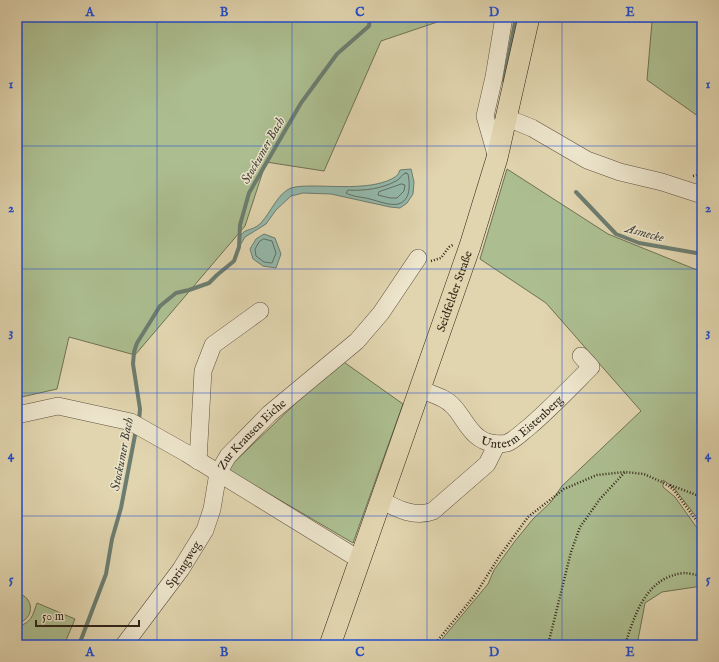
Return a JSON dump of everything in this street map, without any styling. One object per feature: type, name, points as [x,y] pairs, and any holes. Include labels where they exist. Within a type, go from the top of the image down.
[{"type":"main road","name":"Seidfelder Straße","points":[[330,645],[470,246],[497,158],[529,17]]},
{"type":"street","points":[[497,158],[485,116],[494,77],[504,17]]},
{"type":"street","points":[[507,118],[532,128],[586,160],[620,172],[662,182],[702,195]]},
{"type":"street","name":"Zur Krausen Eiche","points":[[17,415],[58,406],[138,426],[218,473],[228,456],[269,414],[357,341],[381,313],[418,258]]},
{"type":"street","points":[[198,461],[203,370],[213,345],[260,311]]},
{"type":"street","name":"Unterm Eistenberg","points":[[420,389],[448,401],[478,438],[497,444],[508,442],[517,437],[556,402],[591,367],[581,356]]},
{"type":"street","points":[[381,500],[403,510],[414,513],[424,514],[433,511],[487,464],[497,444]]},
{"type":"street","points":[[218,473],[360,560]]},
{"type":"street","name":"Springweg","points":[[124,645],[181,569],[205,530],[212,509],[218,473]]},
{"type":"path","points":[[548,645],[571,552],[580,528],[600,499],[625,472]]},
{"type":"path","points":[[434,645],[475,595],[528,517],[564,489],[597,475],[625,472],[644,474],[702,497]]},
{"type":"path","points":[[664,483],[673,489],[702,528]]},
{"type":"path","points":[[625,645],[643,598],[662,580],[684,573],[702,576]]},
{"type":"shaded area","points":[[17,17],[452,17],[381,41],[324,171],[266,162],[245,226],[135,355],[69,337],[57,389],[17,398]]},
{"type":"shaded area","points":[[602,17],[702,17],[702,119],[647,80],[652,22],[600,22]]},
{"type":"shaded area","points":[[507,169],[608,234],[702,272],[702,524],[673,487],[663,480],[663,487],[675,497],[702,535],[702,586],[662,592],[645,603],[637,645],[437,645],[488,584],[494,570],[533,519],[551,502],[562,486],[641,411],[546,303],[480,259]]},
{"type":"shaded area","points":[[341,360],[403,404],[353,543],[227,469]]},
{"type":"shaded area","points":[[17,593],[23,595],[30,603],[30,613],[27,618],[17,623]]},
{"type":"shaded area","points":[[37,603],[75,619],[64,645],[17,645],[17,627],[29,621]]},
{"type":"water","points":[[411,169],[414,182],[413,194],[407,203],[400,208],[331,194],[303,193],[291,196],[276,210],[266,224],[245,237],[239,247],[239,240],[243,233],[257,226],[265,219],[278,198],[286,190],[299,186],[366,186],[387,181],[395,177],[400,170]]},
{"type":"water","points":[[264,234],[275,238],[281,254],[276,268],[263,266],[253,259],[250,249],[256,239]]},
{"type":"waterway","name":"Stockumer Bach","points":[[139,421],[140,409],[133,364],[134,352],[137,343],[160,306],[176,293],[209,283],[234,261],[239,247],[240,225],[249,193],[301,103],[337,54],[369,26],[370,17]]},
{"type":"waterway","name":"Asmecke","points":[[504,81],[516,17]]},
{"type":"waterway","name":"Asmecke","points":[[576,192],[616,234],[639,243],[702,254]]},
{"type":"waterway","name":"Stockumer Bach","points":[[79,645],[106,574],[112,539],[121,508],[136,430]]}]
